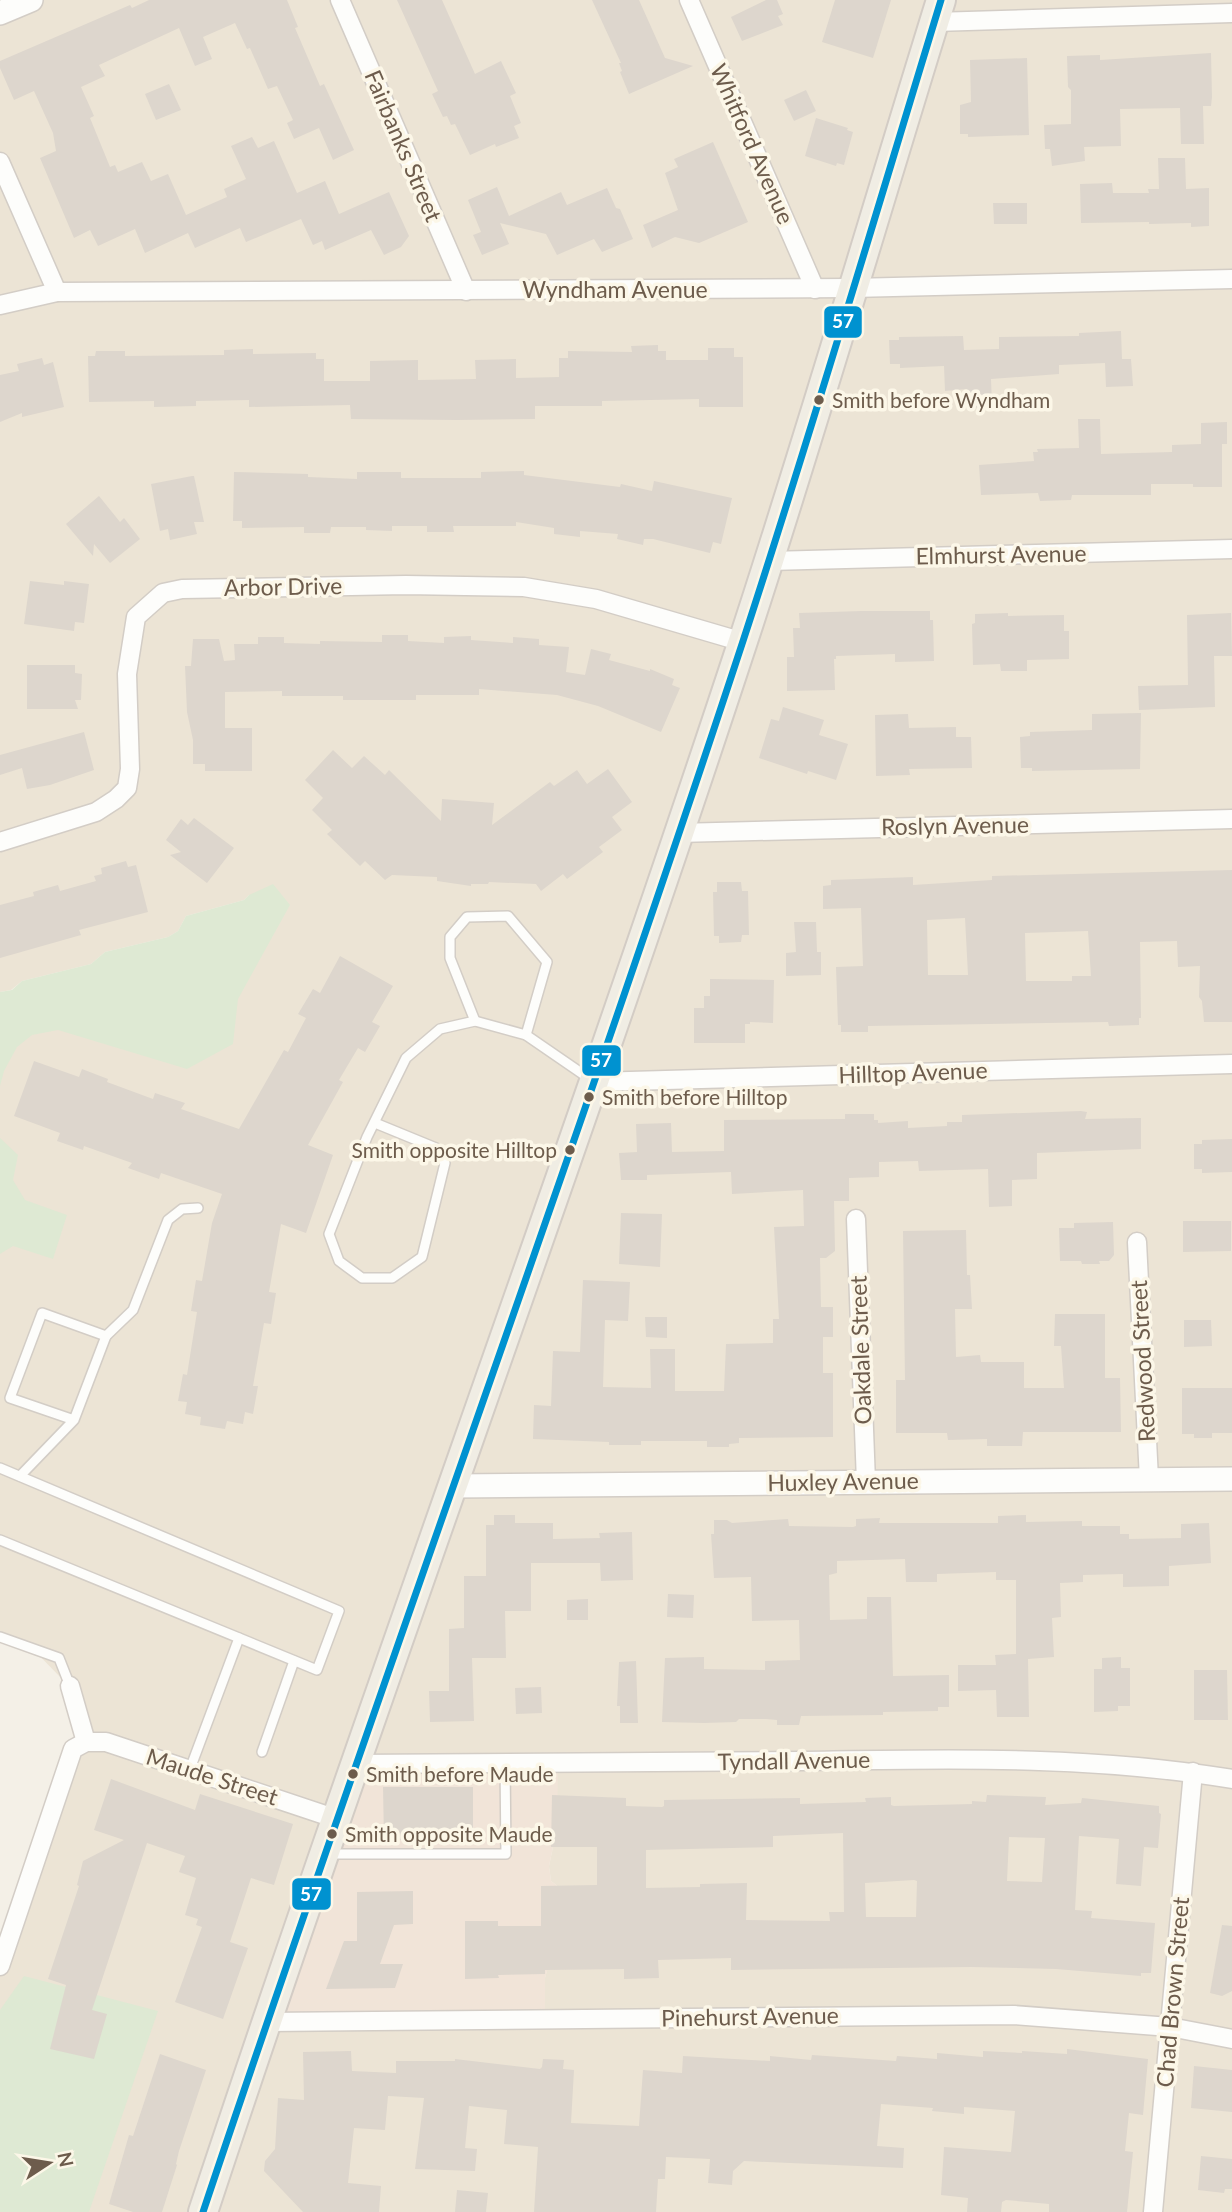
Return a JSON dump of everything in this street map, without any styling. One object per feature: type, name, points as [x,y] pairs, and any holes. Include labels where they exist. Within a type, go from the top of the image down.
[{"type":"main road","points":[[204,2212],[266,2022],[594,1082],[743,642],[937,11]]},
{"type":"street","points":[[0,13],[31,0]]},
{"type":"street","name":"Fairbanks Street","points":[[340,0],[466,291]]},
{"type":"street","name":"Whitford Avenue","points":[[689,0],[815,289]]},
{"type":"street","points":[[937,11],[1232,13]]},
{"type":"street","points":[[0,162],[57,292]]},
{"type":"street","name":"Wyndham Avenue","points":[[0,305],[57,292],[815,289],[1232,279]]},
{"type":"street","name":"Elmhurst Avenue","points":[[769,561],[1232,549]]},
{"type":"street","name":"Arbor Drive","points":[[0,842],[96,812],[127,788],[130,769],[127,674],[136,617],[163,593],[182,589],[406,585],[524,587],[596,599],[743,642]]},
{"type":"street","name":"Roslyn Avenue","points":[[678,833],[1232,820]]},
{"type":"street","name":"Hilltop Avenue","points":[[594,1082],[1232,1064]]},
{"type":"street","name":"Oakdale Street","points":[[856,1219],[866,1482]]},
{"type":"street","name":"Redwood Street","points":[[1137,1242],[1149,1479]]},
{"type":"street","name":"Huxley Avenue","points":[[453,1486],[1232,1479]]},
{"type":"street","points":[[0,1966],[73,1749],[86,1742],[70,1686]]},
{"type":"street","name":"Maude Street","points":[[86,1742],[106,1742],[337,1819]]},
{"type":"street","name":"Tyndall Avenue","points":[[356,1764],[961,1759],[1085,1763],[1193,1772],[1232,1779]]},
{"type":"street","name":"Chad Brown Street","points":[[1153,2212],[1193,1772]]},
{"type":"street","name":"Pinehurst Avenue","points":[[266,2022],[1014,2015],[1170,2027],[1232,2039]]},
{"type":"lane","points":[[475,1021],[450,958],[450,937],[467,917],[508,916],[548,962],[526,1035]]},
{"type":"lane","points":[[375,1123],[436,1148],[445,1163],[422,1257],[392,1278],[362,1278],[339,1262],[329,1234],[367,1137],[406,1058],[440,1029],[475,1021],[526,1035],[594,1082]]},
{"type":"lane","points":[[20,1476],[74,1420],[106,1336],[133,1310],[168,1220],[182,1209],[198,1208]]},
{"type":"lane","points":[[74,1420],[10,1398],[41,1313],[106,1336]]},
{"type":"lane","points":[[0,1468],[340,1611],[317,1671],[0,1540]]},
{"type":"lane","points":[[0,1637],[59,1658],[70,1686]]},
{"type":"lane","points":[[190,1769],[239,1639]]},
{"type":"lane","points":[[262,1752],[294,1661]]},
{"type":"lane","points":[[325,1854],[506,1854],[505,1763]]},
{"type":"shaded area","points":[[0,0],[1232,0],[1232,2212],[61,2212],[0,2103],[0,1974],[70,1762],[97,1742],[65,1682],[24,1640],[0,1632],[0,997],[281,921],[249,895],[244,900],[186,916],[178,931],[168,937],[105,952],[91,964],[22,981],[11,990],[0,992]],"holes":[[[328,1822],[557,1828],[549,1866],[551,1881],[565,1892],[565,1905],[545,1978],[545,2020]]]},
{"type":"shaded area","points":[[553,1766],[558,1771],[557,1828],[549,1866],[551,1881],[565,1892],[565,1905],[545,1978],[545,2020],[265,2025],[354,1769]]},
{"type":"green space","points":[[273,884],[290,905],[238,999],[233,1044],[187,1069],[58,1030],[32,1035],[17,1047],[4,1071],[0,1086],[0,992],[12,990],[22,981],[91,964],[105,952],[168,937],[178,931],[186,916],[244,900]]},
{"type":"green space","points":[[0,1138],[18,1155],[13,1180],[25,1200],[67,1215],[53,1259],[13,1246],[0,1254]]},
{"type":"green space","points":[[24,1976],[158,2011],[89,2212],[0,2212],[0,2010]]},
{"type":"building","points":[[149,0],[287,0],[298,27],[295,28],[320,86],[324,84],[354,150],[333,160],[319,128],[294,139],[287,123],[293,120],[277,86],[268,89],[250,48],[247,49],[235,23],[203,37],[212,59],[195,66],[179,28],[99,65],[105,76],[81,87],[94,116],[90,118],[110,167],[115,165],[118,172],[142,162],[151,181],[168,174],[186,215],[227,197],[224,189],[246,179],[231,146],[252,137],[258,148],[274,141],[297,193],[325,181],[339,214],[389,192],[409,236],[401,247],[384,255],[371,230],[325,250],[322,241],[313,245],[301,219],[246,242],[240,228],[195,248],[188,233],[145,253],[135,229],[98,246],[90,230],[74,238],[40,158],[56,151],[53,133],[34,91],[14,100],[0,68],[0,61],[130,5],[132,8]]},
{"type":"building","points":[[397,0],[442,0],[475,74],[501,61],[516,93],[510,96],[521,123],[514,126],[519,138],[496,147],[495,144],[470,155],[455,124],[451,125],[447,116],[443,117],[432,94],[438,91]]},
{"type":"building","points":[[592,0],[639,0],[665,58],[693,66],[629,94],[620,72],[621,63]]},
{"type":"building","points":[[766,0],[777,0],[783,14],[778,16],[783,25],[742,41],[731,17]]},
{"type":"building","points":[[835,0],[891,0],[873,58],[822,42]]},
{"type":"building","points":[[1211,53],[1212,97],[1211,106],[1203,106],[1204,144],[1181,144],[1180,108],[1120,109],[1121,146],[1084,147],[1085,161],[1052,166],[1050,149],[1045,149],[1044,125],[1071,124],[1067,56],[1100,55],[1100,60]]},
{"type":"building","points":[[1027,58],[1029,135],[968,137],[968,134],[960,134],[960,105],[971,102],[970,60]]},
{"type":"building","points":[[169,84],[181,110],[156,120],[145,94]]},
{"type":"building","points":[[806,90],[816,111],[794,121],[784,100]]},
{"type":"building","points":[[816,118],[853,132],[844,165],[837,163],[836,166],[805,156]]},
{"type":"building","points":[[713,142],[748,222],[699,243],[675,237],[652,248],[643,225],[678,210],[665,173],[678,167],[674,159]]},
{"type":"building","points":[[1158,158],[1185,158],[1186,189],[1209,188],[1209,226],[1191,227],[1191,223],[1149,222],[1081,223],[1080,184],[1112,183],[1113,193],[1149,193],[1148,189],[1159,189]]},
{"type":"building","points":[[497,187],[509,216],[561,192],[567,205],[607,188],[633,239],[602,252],[594,239],[557,255],[546,234],[500,223],[509,244],[482,255],[473,235],[481,232],[468,200]]},
{"type":"building","points":[[993,203],[1027,203],[1027,224],[994,224]]},
{"type":"building","points":[[1121,331],[1122,359],[1131,359],[1133,386],[1106,387],[1105,363],[1059,365],[1059,374],[991,379],[992,406],[968,408],[967,389],[945,391],[944,366],[900,368],[900,364],[890,364],[889,340],[899,340],[899,337],[963,336],[964,350],[999,349],[999,337],[1079,336],[1079,333]]},
{"type":"building","points":[[658,345],[658,351],[666,351],[666,360],[708,360],[708,348],[734,348],[734,357],[743,357],[743,407],[699,407],[699,399],[602,401],[602,406],[535,406],[535,419],[458,420],[351,419],[350,405],[249,407],[249,400],[196,401],[196,406],[154,407],[154,401],[89,402],[88,356],[95,356],[96,351],[125,351],[125,356],[224,355],[224,350],[253,349],[253,354],[316,353],[316,359],[324,359],[324,381],[370,381],[370,361],[418,360],[418,380],[476,379],[475,360],[516,359],[516,378],[559,377],[559,358],[568,358],[568,351],[632,352],[631,346]]},
{"type":"building","points":[[42,358],[44,365],[53,362],[64,407],[22,417],[22,413],[0,422],[0,375],[19,371],[17,364]]},
{"type":"building","points":[[1078,419],[1100,419],[1101,454],[1172,452],[1172,445],[1201,444],[1201,423],[1227,422],[1227,444],[1222,444],[1222,487],[1151,484],[1151,495],[1072,495],[1071,500],[1040,501],[1038,493],[981,495],[979,465],[1034,461],[1033,452],[1038,452],[1037,449],[1079,448]]},
{"type":"building","points":[[524,471],[524,475],[620,487],[621,484],[652,491],[654,481],[732,498],[721,544],[713,542],[710,553],[653,539],[644,539],[643,545],[617,539],[618,534],[580,531],[580,537],[554,534],[554,528],[516,522],[516,526],[453,526],[454,532],[427,532],[427,526],[392,526],[392,531],[366,530],[366,527],[331,527],[330,533],[304,533],[304,527],[242,528],[242,521],[233,521],[234,472],[308,474],[308,477],[357,479],[357,472],[401,472],[401,478],[481,478],[481,472]]},
{"type":"building","points":[[194,476],[204,522],[194,522],[197,534],[170,540],[168,529],[160,531],[151,484]]},
{"type":"building","points":[[99,496],[120,522],[124,518],[140,539],[110,563],[94,544],[93,556],[66,524]]},
{"type":"building","points":[[30,581],[64,585],[64,581],[89,584],[84,623],[75,622],[74,631],[24,624]]},
{"type":"building","points":[[930,611],[930,620],[933,620],[934,661],[895,662],[895,654],[836,656],[835,690],[787,691],[787,657],[794,657],[793,628],[800,628],[799,613]]},
{"type":"building","points":[[1008,613],[1008,616],[1064,615],[1064,631],[1069,631],[1069,659],[1027,660],[1027,671],[1001,671],[1000,664],[973,665],[972,624],[975,623],[975,614]]},
{"type":"building","points":[[1231,613],[1232,656],[1214,656],[1215,707],[1139,710],[1138,686],[1188,685],[1187,615]]},
{"type":"building","points":[[382,635],[408,635],[408,641],[444,643],[444,637],[471,636],[471,640],[513,643],[513,637],[539,639],[539,645],[569,647],[566,672],[585,675],[591,649],[611,654],[609,660],[650,669],[674,679],[672,685],[680,688],[661,732],[598,706],[557,695],[479,689],[479,695],[416,695],[416,700],[343,700],[343,696],[282,696],[282,691],[225,692],[225,728],[252,728],[252,771],[205,771],[205,764],[193,764],[185,666],[191,666],[193,639],[219,639],[224,661],[235,660],[234,644],[258,644],[258,637],[284,637],[284,643],[320,644],[320,641],[382,642]]},
{"type":"building","points":[[27,665],[75,665],[75,673],[82,674],[81,700],[75,700],[78,709],[27,709]]},
{"type":"building","points":[[783,707],[824,720],[819,735],[848,744],[836,780],[808,771],[807,774],[759,758],[771,719],[779,721]]},
{"type":"building","points":[[1141,713],[1140,769],[1032,771],[1032,768],[1021,768],[1020,737],[1030,736],[1030,732],[1092,730],[1092,714]]},
{"type":"building","points":[[908,714],[909,728],[956,727],[956,737],[971,737],[972,768],[909,769],[910,775],[876,776],[875,715]]},
{"type":"building","points":[[84,732],[94,770],[50,785],[27,789],[22,768],[0,775],[0,755]]},
{"type":"building","points":[[333,750],[352,768],[364,756],[385,775],[389,770],[441,821],[442,799],[494,803],[492,825],[550,782],[554,786],[577,770],[587,784],[608,769],[632,802],[612,817],[622,830],[599,847],[603,852],[567,879],[563,874],[541,891],[536,884],[489,882],[471,886],[437,881],[437,877],[392,875],[385,880],[365,861],[360,866],[327,834],[332,830],[312,810],[323,798],[305,780]]},
{"type":"building","points":[[194,818],[234,848],[207,883],[170,855],[181,852],[166,840],[181,819],[188,825]]},
{"type":"building","points":[[126,861],[128,867],[136,865],[148,912],[79,930],[81,935],[0,958],[0,905],[34,896],[33,892],[58,885],[60,891],[96,881],[94,876],[102,874],[101,868]]},
{"type":"building","points":[[1232,870],[1232,1022],[1204,1022],[1202,1001],[1199,997],[1200,966],[1178,967],[1177,941],[1140,942],[1139,1025],[1109,1026],[1108,1022],[868,1026],[868,1032],[841,1032],[841,1025],[838,1025],[836,967],[863,966],[861,908],[823,909],[823,886],[831,885],[831,880],[913,877],[913,885],[992,880],[992,876]],"holes":[[[965,918],[968,975],[928,975],[927,920]],[[1088,931],[1091,976],[1072,976],[1072,981],[1026,981],[1025,933]]]},
{"type":"building","points":[[717,882],[741,882],[742,891],[748,891],[749,935],[742,935],[741,942],[719,943],[719,936],[714,936],[713,892],[717,892]]},
{"type":"building","points":[[794,922],[816,922],[817,952],[821,952],[821,975],[786,976],[786,953],[796,952]]},
{"type":"building","points":[[340,956],[393,986],[372,1022],[380,1026],[365,1052],[358,1048],[339,1080],[343,1082],[308,1145],[333,1155],[306,1233],[281,1224],[269,1292],[276,1293],[271,1324],[264,1323],[253,1386],[258,1386],[253,1414],[245,1412],[243,1424],[227,1421],[225,1429],[200,1425],[201,1417],[185,1414],[187,1402],[178,1401],[183,1374],[187,1375],[197,1312],[191,1311],[196,1280],[202,1281],[212,1223],[222,1194],[161,1173],[159,1179],[128,1168],[132,1163],[84,1146],[83,1150],[57,1141],[60,1133],[14,1116],[34,1061],[79,1077],[82,1069],[108,1079],[107,1082],[153,1099],[155,1093],[185,1103],[181,1109],[239,1129],[284,1050],[288,1052],[306,1018],[298,1014],[313,989],[320,993]]},
{"type":"building","points":[[710,979],[774,980],[773,1023],[745,1024],[745,1043],[694,1043],[694,1008],[704,1008],[704,996],[710,996]]},
{"type":"building","points":[[1087,1112],[1085,1119],[1141,1118],[1141,1149],[1037,1153],[1037,1179],[1012,1180],[1012,1206],[989,1207],[988,1169],[919,1171],[918,1161],[879,1162],[879,1177],[849,1178],[849,1201],[834,1201],[835,1251],[826,1258],[820,1258],[821,1307],[833,1307],[833,1337],[823,1337],[823,1373],[833,1373],[833,1437],[739,1438],[739,1443],[729,1444],[729,1447],[707,1447],[707,1441],[641,1441],[641,1445],[609,1445],[609,1442],[533,1439],[534,1405],[551,1406],[553,1351],[580,1352],[583,1280],[630,1282],[628,1321],[605,1320],[603,1387],[651,1388],[650,1349],[675,1349],[675,1391],[724,1391],[726,1344],[773,1343],[773,1319],[779,1319],[774,1227],[804,1226],[803,1190],[732,1194],[731,1172],[647,1175],[647,1180],[621,1180],[619,1153],[637,1152],[636,1124],[671,1123],[672,1152],[724,1151],[724,1120],[845,1119],[845,1114],[874,1114],[874,1120],[878,1120],[878,1123],[908,1121],[908,1128],[947,1126],[947,1122],[962,1122],[962,1115]]},
{"type":"building","points":[[1232,1139],[1232,1172],[1202,1173],[1202,1169],[1194,1169],[1194,1144],[1202,1144],[1202,1140]]},
{"type":"building","points":[[621,1213],[662,1214],[660,1267],[619,1264]]},
{"type":"building","points":[[1183,1221],[1231,1221],[1231,1251],[1183,1252]]},
{"type":"building","points":[[1113,1222],[1114,1255],[1109,1261],[1082,1264],[1081,1261],[1060,1261],[1059,1228],[1074,1228],[1074,1223]]},
{"type":"building","points":[[966,1230],[967,1275],[970,1275],[972,1309],[955,1309],[956,1357],[980,1355],[981,1362],[1024,1362],[1024,1388],[1064,1388],[1061,1346],[1054,1346],[1055,1314],[1105,1314],[1105,1378],[1120,1378],[1121,1432],[1023,1432],[1022,1446],[987,1446],[987,1439],[948,1440],[947,1433],[896,1433],[896,1380],[905,1380],[903,1231]]},
{"type":"building","points":[[645,1317],[667,1317],[667,1338],[646,1337]]},
{"type":"building","points":[[1184,1320],[1211,1320],[1212,1346],[1184,1347]]},
{"type":"building","points":[[1182,1388],[1232,1388],[1232,1433],[1212,1433],[1212,1438],[1194,1438],[1194,1434],[1182,1434]]},
{"type":"building","points":[[494,1515],[515,1515],[515,1523],[553,1523],[553,1539],[600,1538],[599,1533],[632,1532],[633,1580],[601,1581],[600,1563],[531,1563],[531,1611],[505,1611],[506,1658],[472,1658],[474,1721],[430,1722],[429,1691],[449,1691],[449,1629],[464,1628],[464,1576],[486,1576],[486,1525],[494,1525]]},
{"type":"building","points":[[1026,1515],[1026,1522],[1082,1521],[1082,1526],[1120,1526],[1120,1534],[1129,1534],[1129,1539],[1181,1538],[1181,1524],[1209,1523],[1211,1563],[1169,1566],[1169,1586],[1123,1587],[1123,1574],[1083,1575],[1083,1582],[1060,1583],[1061,1617],[1052,1618],[1054,1657],[1028,1659],[1029,1717],[997,1717],[996,1690],[958,1691],[958,1665],[996,1665],[995,1655],[1016,1654],[1016,1580],[996,1580],[996,1572],[937,1574],[937,1582],[906,1582],[905,1559],[837,1561],[837,1573],[829,1575],[830,1620],[867,1619],[867,1597],[891,1597],[893,1676],[949,1675],[949,1707],[938,1707],[938,1711],[883,1712],[883,1715],[801,1716],[799,1725],[777,1725],[777,1720],[766,1719],[704,1723],[662,1722],[665,1658],[704,1657],[704,1669],[765,1670],[765,1661],[800,1660],[799,1620],[752,1621],[751,1577],[714,1578],[711,1534],[714,1534],[714,1520],[727,1520],[732,1523],[788,1519],[789,1526],[853,1527],[856,1526],[856,1519],[880,1518],[879,1523],[998,1523],[998,1516]]},
{"type":"building","points":[[668,1594],[694,1595],[693,1618],[667,1617]]},
{"type":"building","points":[[588,1599],[588,1620],[567,1620],[567,1600]]},
{"type":"building","points":[[1121,1657],[1121,1668],[1130,1668],[1130,1706],[1118,1706],[1118,1711],[1094,1712],[1094,1669],[1102,1669],[1102,1658]]},
{"type":"building","points":[[636,1661],[638,1723],[620,1723],[620,1706],[617,1706],[619,1662]]},
{"type":"building","points":[[1194,1670],[1227,1670],[1228,1720],[1194,1720]]},
{"type":"building","points":[[541,1687],[542,1713],[516,1714],[515,1688]]},
{"type":"building","points":[[111,1779],[195,1810],[200,1794],[293,1824],[274,1885],[251,1878],[230,1942],[248,1948],[223,2019],[175,2002],[202,1927],[196,1925],[198,1919],[185,1915],[196,1878],[179,1872],[185,1856],[147,1843],[92,2010],[107,2014],[94,2059],[50,2049],[66,1985],[48,1979],[79,1886],[77,1885],[83,1861],[124,1840],[94,1830]]},
{"type":"building","points":[[383,1787],[473,1787],[473,1839],[384,1840]]},
{"type":"building","points":[[552,1795],[626,1798],[626,1806],[662,1807],[664,1800],[800,1798],[800,1804],[866,1802],[865,1798],[891,1797],[891,1805],[894,1806],[972,1804],[972,1801],[986,1802],[987,1795],[1046,1797],[1045,1805],[1081,1803],[1082,1798],[1159,1806],[1161,1814],[1158,1848],[1144,1847],[1141,1886],[1116,1884],[1119,1839],[1079,1836],[1075,1910],[1092,1911],[1091,1918],[1155,1923],[1151,1973],[1141,1973],[1141,1976],[1056,1969],[971,1967],[731,1970],[731,1958],[658,1960],[659,1978],[624,1979],[624,1969],[545,1970],[545,1974],[465,1979],[465,1921],[498,1921],[498,1926],[541,1926],[541,1886],[597,1885],[597,1847],[551,1847]],"holes":[[[843,1833],[844,1912],[829,1912],[830,1921],[746,1920],[747,1883],[646,1888],[646,1850],[773,1847],[773,1836]],[[1009,1837],[1045,1838],[1042,1882],[1007,1881]],[[917,1881],[916,1917],[866,1917],[865,1883]]]},
{"type":"building","points":[[413,1891],[413,1924],[394,1925],[380,1964],[403,1964],[395,1988],[326,1989],[344,1941],[357,1941],[357,1892]]},
{"type":"building","points":[[1222,1925],[1232,1926],[1232,1991],[1222,1996],[1210,1993]]},
{"type":"building","points":[[1067,2049],[1148,2059],[1143,2115],[1129,2113],[1125,2151],[1133,2152],[1127,2212],[1049,2212],[1049,2204],[1006,2200],[1002,2202],[1001,2212],[967,2212],[968,2198],[941,2195],[944,2147],[1011,2152],[1015,2111],[964,2107],[964,2114],[932,2111],[933,2108],[881,2104],[877,2146],[904,2148],[903,2168],[744,2161],[733,2171],[732,2185],[708,2183],[710,2159],[666,2157],[665,2179],[658,2179],[656,2212],[534,2212],[538,2147],[504,2144],[507,2110],[469,2106],[465,2148],[477,2149],[475,2171],[415,2169],[424,2098],[388,2096],[385,2130],[354,2128],[348,2183],[381,2186],[379,2212],[303,2212],[264,2171],[265,2161],[275,2149],[278,2098],[304,2100],[303,2052],[351,2051],[352,2071],[396,2073],[396,2061],[455,2059],[540,2069],[543,2059],[564,2060],[563,2069],[574,2070],[571,2123],[639,2126],[643,2070],[682,2073],[683,2056],[770,2061],[770,2056],[811,2060],[812,2055],[896,2061],[897,2056],[937,2059],[937,2053],[983,2057],[983,2051],[1067,2054]]},
{"type":"building","points":[[160,2054],[206,2070],[162,2212],[133,2212],[109,2204],[129,2135],[133,2136]]},
{"type":"building","points":[[1194,2066],[1232,2070],[1232,2112],[1191,2108]]},
{"type":"building","points":[[1201,2156],[1232,2159],[1232,2189],[1225,2189],[1224,2193],[1198,2190]]},
{"type":"building","points":[[457,2190],[488,2193],[486,2212],[455,2212]]},
{"type":"transit line","name":"57","points":[[203,2212],[744,638],[941,0]]},
{"type":"place","name":"Smith before Wyndham","points":[[819,400]]},
{"type":"place","name":"Smith before Hilltop","points":[[589,1097]]},
{"type":"place","name":"Smith opposite Hilltop","points":[[570,1150]]},
{"type":"place","name":"Smith before Maude","points":[[353,1774]]},
{"type":"place","name":"Smith opposite Maude","points":[[332,1834]]}]
